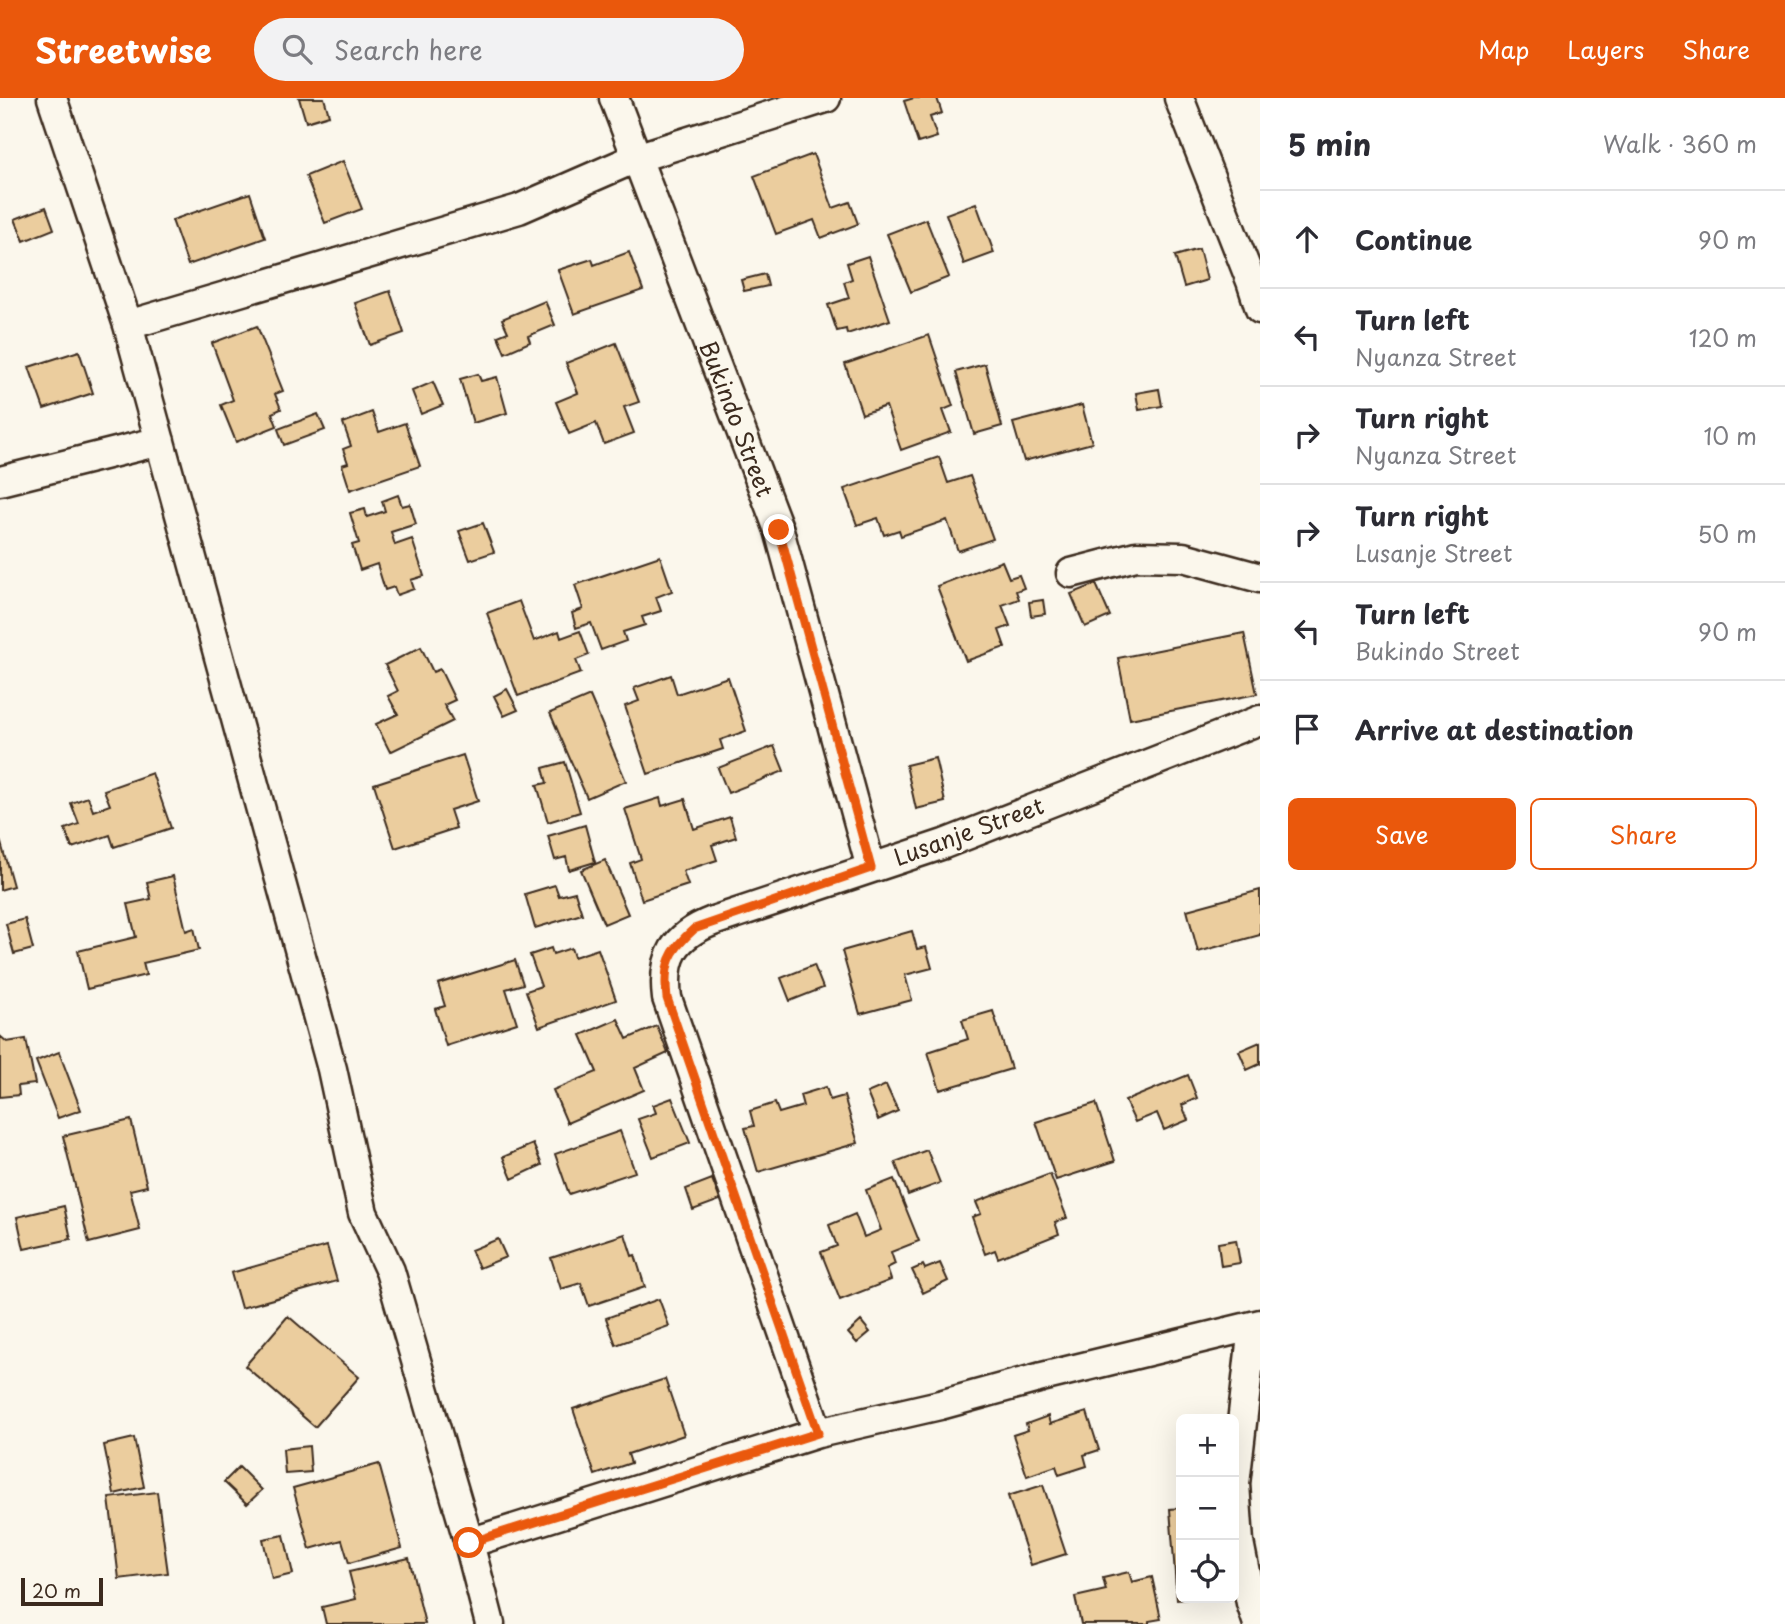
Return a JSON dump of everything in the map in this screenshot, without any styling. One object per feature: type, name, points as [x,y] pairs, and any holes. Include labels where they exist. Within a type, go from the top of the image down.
[{"type":"street","points":[[52,98],[128,326],[332,1069],[363,1213],[390,1270],[490,1624]]},
{"type":"street","name":"Bukindo Street","points":[[614,98],[779,530],[871,868]]},
{"type":"street","points":[[128,326],[519,209],[636,158],[826,98]]},
{"type":"street","points":[[1179,98],[1256,272],[1260,309]]},
{"type":"street","points":[[0,481],[160,441]]},
{"type":"street","points":[[1071,573],[1136,556],[1171,556],[1260,578]]},
{"type":"street","name":"Lusanje Street","points":[[818,1433],[667,998],[664,978],[669,959],[679,942],[694,929],[713,921],[944,844],[1260,720]]},
{"type":"street","points":[[469,1543],[818,1433],[1257,1325],[1235,1484],[1239,1542],[1256,1609]]},
{"type":"building","points":[[299,98],[324,98],[329,115],[306,122]]},
{"type":"building","points":[[937,98],[942,113],[930,117],[937,137],[918,143],[904,101]]},
{"type":"building","points":[[813,154],[833,208],[850,202],[858,224],[821,238],[814,220],[776,234],[754,176]]},
{"type":"building","points":[[343,161],[362,209],[325,223],[306,176]]},
{"type":"building","points":[[250,193],[265,238],[188,265],[172,220]]},
{"type":"building","points":[[976,203],[994,253],[964,264],[946,214]]},
{"type":"building","points":[[46,207],[54,229],[24,241],[15,219]]},
{"type":"building","points":[[926,219],[949,277],[911,292],[887,234]]},
{"type":"building","points":[[1199,249],[1207,280],[1184,287],[1175,256]]},
{"type":"building","points":[[629,252],[643,290],[574,314],[558,270],[592,259],[594,265]]},
{"type":"building","points":[[868,256],[890,320],[847,334],[846,329],[837,331],[828,305],[849,298],[844,282],[852,279],[847,263]]},
{"type":"building","points":[[765,274],[768,286],[744,291],[741,280]]},
{"type":"building","points":[[390,291],[404,333],[370,345],[355,303]]},
{"type":"building","points":[[545,301],[555,325],[528,336],[530,342],[505,353],[498,336],[508,332],[502,319]]},
{"type":"building","points":[[257,326],[283,391],[275,394],[281,409],[272,413],[277,426],[236,442],[221,405],[233,400],[212,343]]},
{"type":"building","points":[[929,335],[953,406],[943,410],[951,432],[901,450],[886,406],[862,414],[845,364]]},
{"type":"building","points":[[616,343],[639,402],[624,407],[634,433],[604,444],[596,423],[569,434],[556,402],[578,393],[566,363]]},
{"type":"building","points":[[79,351],[93,393],[44,409],[29,367]]},
{"type":"building","points":[[985,364],[1002,426],[974,434],[956,372]]},
{"type":"building","points":[[478,374],[481,381],[497,377],[507,413],[473,423],[460,379]]},
{"type":"building","points":[[433,382],[443,405],[421,414],[412,391]]},
{"type":"building","points":[[1159,389],[1162,406],[1139,410],[1136,393]]},
{"type":"building","points":[[1082,405],[1092,443],[1024,461],[1013,423]]},
{"type":"building","points":[[372,412],[379,432],[405,423],[420,466],[350,490],[342,465],[348,463],[343,449],[351,446],[343,423]]},
{"type":"building","points":[[318,414],[325,430],[284,445],[278,429]]},
{"type":"building","points":[[939,457],[948,483],[970,476],[993,539],[958,551],[947,520],[901,536],[899,530],[884,535],[878,518],[857,525],[844,489]]},
{"type":"building","points":[[398,495],[402,506],[410,504],[416,524],[391,532],[395,545],[412,539],[424,576],[411,580],[414,589],[397,595],[394,587],[385,590],[377,564],[360,570],[352,545],[359,543],[350,513],[365,509],[367,517],[385,511],[382,501]]},
{"type":"building","points":[[483,523],[494,552],[470,560],[459,531]]},
{"type":"building","points":[[660,556],[672,591],[656,597],[661,611],[642,617],[645,625],[623,632],[626,641],[601,650],[591,623],[576,628],[572,613],[583,609],[575,585]]},
{"type":"building","points":[[1002,561],[1009,578],[1019,575],[1024,588],[1016,591],[1019,599],[1002,605],[1010,626],[999,630],[1005,647],[966,661],[937,586]]},
{"type":"building","points":[[1096,584],[1110,616],[1085,627],[1071,594]]},
{"type":"building","points":[[1043,600],[1045,614],[1031,616],[1029,602]]},
{"type":"building","points":[[519,601],[534,641],[559,631],[561,638],[580,631],[589,655],[576,660],[581,673],[518,696],[487,613]]},
{"type":"building","points":[[1244,633],[1257,694],[1130,719],[1118,658]]},
{"type":"building","points":[[421,647],[433,672],[440,669],[455,700],[444,705],[453,721],[390,752],[376,724],[398,714],[388,696],[398,691],[385,665]]},
{"type":"building","points":[[671,675],[677,694],[728,677],[746,731],[720,740],[723,749],[648,774],[625,706],[639,701],[634,688]]},
{"type":"building","points":[[507,689],[518,710],[504,716],[494,696]]},
{"type":"building","points":[[590,696],[626,781],[587,798],[550,713]]},
{"type":"building","points":[[774,746],[784,771],[728,793],[718,768]]},
{"type":"building","points":[[463,755],[478,801],[450,810],[456,828],[395,848],[374,784]]},
{"type":"building","points":[[935,758],[945,802],[916,809],[906,765]]},
{"type":"building","points":[[565,762],[580,812],[548,822],[537,785],[547,783],[543,768]]},
{"type":"building","points":[[152,773],[171,828],[114,847],[110,835],[72,848],[65,829],[79,824],[71,803],[88,797],[93,811],[110,805],[104,790]]},
{"type":"building","points":[[660,798],[662,806],[685,799],[694,829],[730,817],[736,837],[712,845],[717,860],[683,871],[688,885],[642,900],[630,863],[641,859],[625,809]]},
{"type":"building","points":[[585,825],[595,862],[569,870],[566,857],[555,860],[548,836]]},
{"type":"building","points":[[0,844],[13,886],[0,890]]},
{"type":"building","points":[[605,860],[628,914],[604,924],[581,870]]},
{"type":"building","points":[[173,876],[186,931],[194,928],[199,950],[143,963],[146,975],[87,989],[78,951],[136,937],[128,904],[151,899],[147,882]]},
{"type":"building","points":[[555,885],[559,896],[575,892],[582,914],[535,928],[525,894]]},
{"type":"building","points":[[1260,890],[1260,935],[1198,952],[1187,910]]},
{"type":"building","points":[[25,919],[33,949],[14,954],[6,924]]},
{"type":"building","points":[[912,931],[917,949],[926,947],[932,968],[905,975],[912,1000],[860,1014],[842,951]]},
{"type":"building","points":[[551,948],[553,954],[571,948],[574,957],[598,949],[616,1000],[539,1027],[526,991],[541,986],[530,955]]},
{"type":"building","points":[[515,960],[523,984],[506,989],[517,1023],[446,1046],[435,1009],[445,1006],[438,984]]},
{"type":"building","points":[[814,965],[823,988],[790,1001],[781,978]]},
{"type":"building","points":[[993,1011],[1011,1069],[940,1090],[928,1052],[968,1039],[962,1020]]},
{"type":"building","points":[[618,1019],[627,1039],[657,1026],[668,1053],[635,1068],[644,1090],[567,1123],[553,1090],[597,1072],[581,1035]]},
{"type":"building","points":[[0,1036],[7,1042],[26,1039],[35,1084],[18,1086],[19,1095],[0,1097]]},
{"type":"building","points":[[1260,1042],[1260,1064],[1247,1070],[1239,1051]]},
{"type":"building","points":[[59,1052],[81,1110],[58,1118],[36,1061]]},
{"type":"building","points":[[1188,1075],[1197,1098],[1182,1105],[1188,1120],[1164,1130],[1157,1113],[1135,1122],[1125,1101]]},
{"type":"building","points":[[886,1085],[898,1111],[878,1120],[867,1093]]},
{"type":"building","points":[[826,1087],[830,1100],[844,1096],[858,1143],[758,1172],[745,1128],[754,1126],[750,1111],[775,1103],[779,1113],[803,1106],[800,1095]]},
{"type":"building","points":[[672,1098],[690,1143],[653,1157],[638,1119],[656,1113],[653,1105]]},
{"type":"building","points":[[1096,1103],[1115,1161],[1056,1180],[1036,1122]]},
{"type":"building","points":[[131,1120],[147,1186],[130,1190],[140,1230],[89,1243],[63,1136]]},
{"type":"building","points":[[620,1131],[635,1172],[569,1194],[555,1154]]},
{"type":"building","points":[[533,1144],[542,1165],[512,1179],[503,1157]]},
{"type":"building","points":[[927,1150],[940,1183],[908,1195],[895,1162]]},
{"type":"building","points":[[1050,1174],[1067,1218],[1055,1222],[1059,1234],[998,1258],[995,1250],[985,1254],[972,1217],[981,1214],[976,1202]]},
{"type":"building","points":[[712,1179],[720,1200],[693,1210],[686,1189]]},
{"type":"building","points":[[894,1179],[919,1241],[891,1252],[895,1264],[887,1268],[891,1280],[840,1300],[821,1252],[837,1246],[829,1225],[855,1214],[864,1237],[881,1230],[866,1190]]},
{"type":"building","points":[[64,1206],[71,1239],[24,1249],[17,1217]]},
{"type":"building","points":[[625,1234],[645,1287],[589,1306],[581,1283],[561,1289],[551,1258]]},
{"type":"building","points":[[498,1239],[506,1257],[479,1268],[471,1250]]},
{"type":"building","points":[[1236,1240],[1240,1263],[1221,1266],[1218,1243]]},
{"type":"building","points":[[327,1246],[337,1281],[241,1308],[231,1273]]},
{"type":"building","points":[[940,1263],[948,1281],[923,1293],[912,1270],[923,1265],[925,1269]]},
{"type":"building","points":[[659,1299],[669,1326],[616,1345],[606,1318]]},
{"type":"building","points":[[288,1316],[359,1377],[315,1427],[245,1366]]},
{"type":"building","points":[[861,1321],[870,1332],[857,1343],[848,1333]]},
{"type":"building","points":[[665,1379],[684,1435],[628,1454],[631,1463],[595,1475],[573,1409]]},
{"type":"building","points":[[1087,1412],[1099,1450],[1084,1455],[1087,1466],[1059,1475],[1056,1466],[1027,1476],[1013,1435],[1028,1430],[1026,1424],[1048,1416],[1050,1424]]},
{"type":"building","points":[[134,1438],[144,1487],[114,1494],[104,1445]]},
{"type":"building","points":[[309,1446],[311,1472],[285,1474],[283,1449]]},
{"type":"building","points":[[379,1464],[402,1548],[349,1563],[342,1540],[310,1549],[293,1488]]},
{"type":"building","points":[[239,1467],[262,1490],[247,1504],[224,1482]]},
{"type":"building","points":[[1043,1485],[1066,1554],[1031,1565],[1008,1496]]},
{"type":"building","points":[[157,1492],[168,1573],[119,1579],[109,1498]]},
{"type":"building","points":[[1176,1508],[1176,1587],[1170,1509]]},
{"type":"building","points":[[284,1535],[293,1574],[272,1579],[263,1539]]},
{"type":"building","points":[[409,1558],[425,1624],[326,1624],[322,1607],[356,1599],[349,1572]]},
{"type":"building","points":[[1129,1572],[1132,1582],[1152,1577],[1161,1619],[1149,1621],[1149,1624],[1081,1624],[1075,1597],[1106,1590],[1103,1578]]},
{"type":"route","points":[[469,1543],[818,1433],[667,998],[664,978],[669,959],[679,942],[694,929],[871,868],[779,530]]}]
